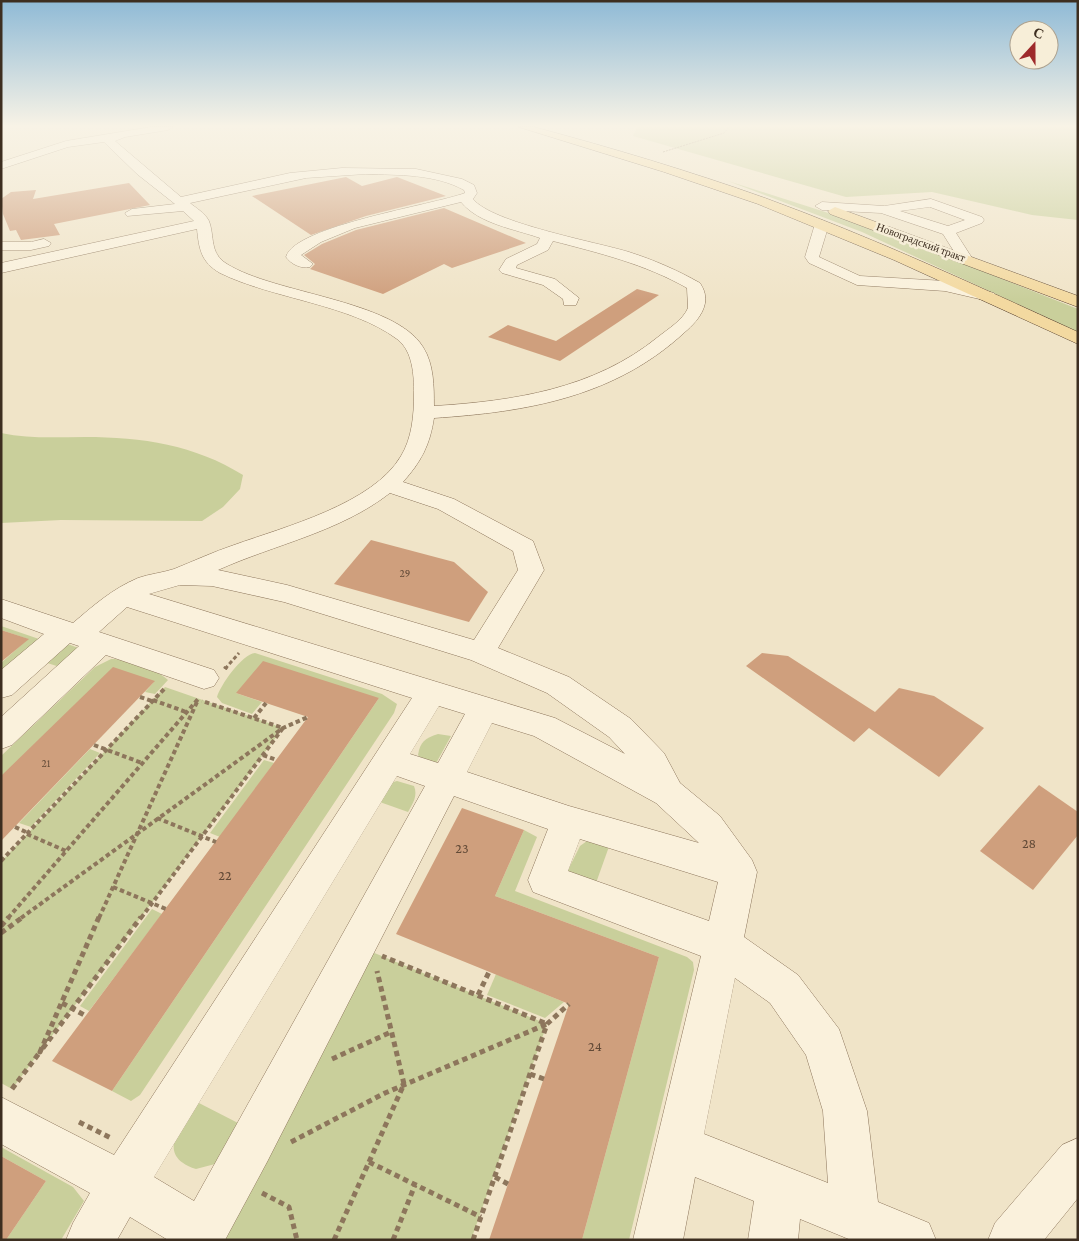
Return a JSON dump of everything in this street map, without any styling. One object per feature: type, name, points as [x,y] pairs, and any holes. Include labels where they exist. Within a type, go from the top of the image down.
[{"type":"main road","points":[[716,185],[822,224],[989,297],[1078,339]]},
{"type":"main road","points":[[756,185],[766,188]]},
{"type":"main road","name":"Новоградский тракт","points":[[806,200],[965,258],[1078,302]]},
{"type":"street","points":[[1,736],[81,636],[123,596],[148,584],[180,576],[223,558],[294,534],[364,500],[387,484],[408,463],[416,448],[424,413],[422,364],[411,340],[372,319],[257,282],[214,263],[208,253],[203,223],[160,185]]},
{"type":"street","points":[[128,218],[261,185]]},
{"type":"street","points":[[424,413],[487,410],[578,389],[604,380],[645,358],[691,317],[698,308],[698,297],[694,286],[679,276],[607,249],[548,236],[482,213],[467,202],[471,192],[466,185]]},
{"type":"street","points":[[305,264],[293,257],[294,253],[316,239],[351,225],[396,216],[468,196]]},
{"type":"street","points":[[822,206],[882,209],[931,203],[977,220],[948,231],[882,209]]},
{"type":"street","points":[[1,268],[203,223]]},
{"type":"street","points":[[822,224],[812,257],[814,260],[847,277],[868,282],[945,286],[989,297]]},
{"type":"street","points":[[948,231],[965,258]]},
{"type":"street","points":[[548,236],[543,247],[511,262],[507,270],[549,282],[571,298],[570,302]]},
{"type":"street","points":[[2,246],[31,246],[58,240]]},
{"type":"street","points":[[387,484],[446,504],[493,528],[524,547],[531,570],[481,653]]},
{"type":"street","points":[[180,576],[212,577],[287,594],[481,653],[558,685],[620,728],[653,763],[668,793]]},
{"type":"street","points":[[123,596],[544,726],[668,793],[708,827],[739,872],[658,1240]]},
{"type":"street","points":[[1,608],[81,636],[203,688]]},
{"type":"street","points":[[1,687],[81,636]]},
{"type":"street","points":[[90,1240],[432,692]]},
{"type":"street","points":[[11,1106],[122,1186],[200,1236],[251,1146],[484,708]]},
{"type":"street","points":[[389,760],[569,821],[612,832],[739,872]]},
{"type":"street","points":[[569,821],[546,880],[722,945],[784,989],[824,1044],[845,1111],[855,1216]]},
{"type":"street","points":[[678,1147],[912,1240]]},
{"type":"street","points":[[1012,1240],[1078,1161]]},
{"type":"street","points":[[773,1240],[780,1188]]},
{"type":"path","points":[[1,926],[186,712],[203,688],[244,648]]},
{"type":"path","points":[[1,861],[164,688],[173,690]]},
{"type":"path","points":[[203,688],[254,718],[283,728]]},
{"type":"path","points":[[40,1052],[203,688]]},
{"type":"path","points":[[140,696],[186,712]]},
{"type":"path","points":[[254,718],[266,703]]},
{"type":"path","points":[[1,933],[283,728],[308,717]]},
{"type":"path","points":[[11,1106],[12,1089],[283,728]]},
{"type":"path","points":[[94,745],[142,763]]},
{"type":"path","points":[[263,755],[277,760]]},
{"type":"path","points":[[157,818],[216,842]]},
{"type":"path","points":[[15,827],[66,851]]},
{"type":"path","points":[[113,887],[166,909]]},
{"type":"path","points":[[372,952],[547,1024]]},
{"type":"path","points":[[334,1240],[404,1084],[374,961]]},
{"type":"path","points":[[478,996],[489,972]]},
{"type":"path","points":[[62,1003],[86,1016]]},
{"type":"path","points":[[286,1145],[404,1084],[547,1024],[569,1004]]},
{"type":"path","points":[[473,1240],[547,1024]]},
{"type":"path","points":[[322,1064],[391,1032]]},
{"type":"path","points":[[530,1074],[544,1079]]},
{"type":"path","points":[[74,1120],[118,1142]]},
{"type":"path","points":[[370,1162],[481,1217]]},
{"type":"path","points":[[495,1177],[508,1184]]},
{"type":"path","points":[[393,1240],[415,1185]]},
{"type":"path","points":[[258,1192],[289,1207],[297,1240]]},
{"type":"green space","points":[[738,185],[869,226],[1078,309],[1078,332],[862,232]]},
{"type":"green space","points":[[804,185],[1078,185],[1078,220],[1032,215],[932,192],[846,197]]},
{"type":"green space","points":[[1,433],[32,437],[106,437],[147,441],[206,456],[243,475],[240,489],[223,507],[202,521],[61,520],[1,523]]},
{"type":"green space","points":[[1,626],[39,639],[1,681],[1,663],[28,639],[1,630]]},
{"type":"green space","points":[[65,643],[81,649],[63,668],[41,661]]},
{"type":"green space","points":[[255,653],[382,694],[397,704],[394,713],[140,1095],[131,1101],[112,1091],[379,698],[236,693],[262,702],[252,714],[222,703],[217,697],[227,679],[238,664]]},
{"type":"green space","points":[[111,659],[141,665],[168,680],[155,694],[145,692],[154,682],[1,776],[1,756],[95,667]]},
{"type":"green space","points":[[165,687],[283,728],[12,1089],[1,1083],[1,862]]},
{"type":"green space","points":[[438,734],[451,736],[434,767],[422,760],[418,755],[424,741]]},
{"type":"green space","points":[[90,749],[100,753],[31,827],[19,823]]},
{"type":"green space","points":[[264,760],[274,763],[220,837],[210,833]]},
{"type":"green space","points":[[397,781],[414,786],[415,796],[408,812],[377,801],[390,783]]},
{"type":"green space","points":[[524,830],[537,837],[515,891],[687,957],[693,962],[694,970],[629,1240],[582,1240],[659,957],[495,896]]},
{"type":"green space","points":[[587,841],[611,841],[596,883],[567,872],[580,846]]},
{"type":"green space","points":[[152,909],[162,914],[89,1011],[80,1006]]},
{"type":"green space","points":[[372,952],[547,1024],[471,1240],[225,1240]]},
{"type":"green space","points":[[496,974],[564,1002],[545,1018],[487,995]]},
{"type":"green space","points":[[197,1102],[238,1123],[215,1164],[196,1169],[183,1163],[176,1156],[174,1148],[179,1130]]},
{"type":"green space","points":[[1,1147],[73,1187],[84,1201],[61,1240],[6,1240],[46,1181],[1,1156]]},
{"type":"building","points":[[118,185],[131,185],[150,205],[54,224],[60,235],[21,240],[16,230],[10,231],[3,214],[1,199],[11,192],[36,190],[33,199]]},
{"type":"building","points":[[307,185],[417,185],[446,196],[366,216],[311,235],[252,196]]},
{"type":"building","points":[[444,208],[526,243],[452,268],[444,264],[383,294],[310,269],[315,264],[304,255],[322,244],[356,230]]},
{"type":"building","points":[[637,289],[659,295],[560,361],[488,337],[508,325],[556,341]]},
{"type":"building","points":[[371,540],[454,562],[488,592],[469,622],[334,584]]},
{"type":"building","points":[[1,630],[29,639],[1,662]]},
{"type":"building","points":[[762,653],[788,656],[875,712],[899,688],[934,696],[984,728],[939,777],[869,728],[854,742],[746,666]]},
{"type":"building","points":[[263,661],[379,698],[112,1091],[52,1061],[308,717],[236,693]]},
{"type":"building","points":[[113,667],[155,681],[1,841],[1,776]]},
{"type":"building","points":[[1039,785],[1078,812],[1078,835],[1033,890],[980,851]]},
{"type":"building","points":[[462,808],[524,830],[495,896],[659,957],[582,1240],[489,1240],[569,1004],[396,934]]},
{"type":"building","points":[[1,1156],[46,1181],[6,1240],[1,1240]]}]
